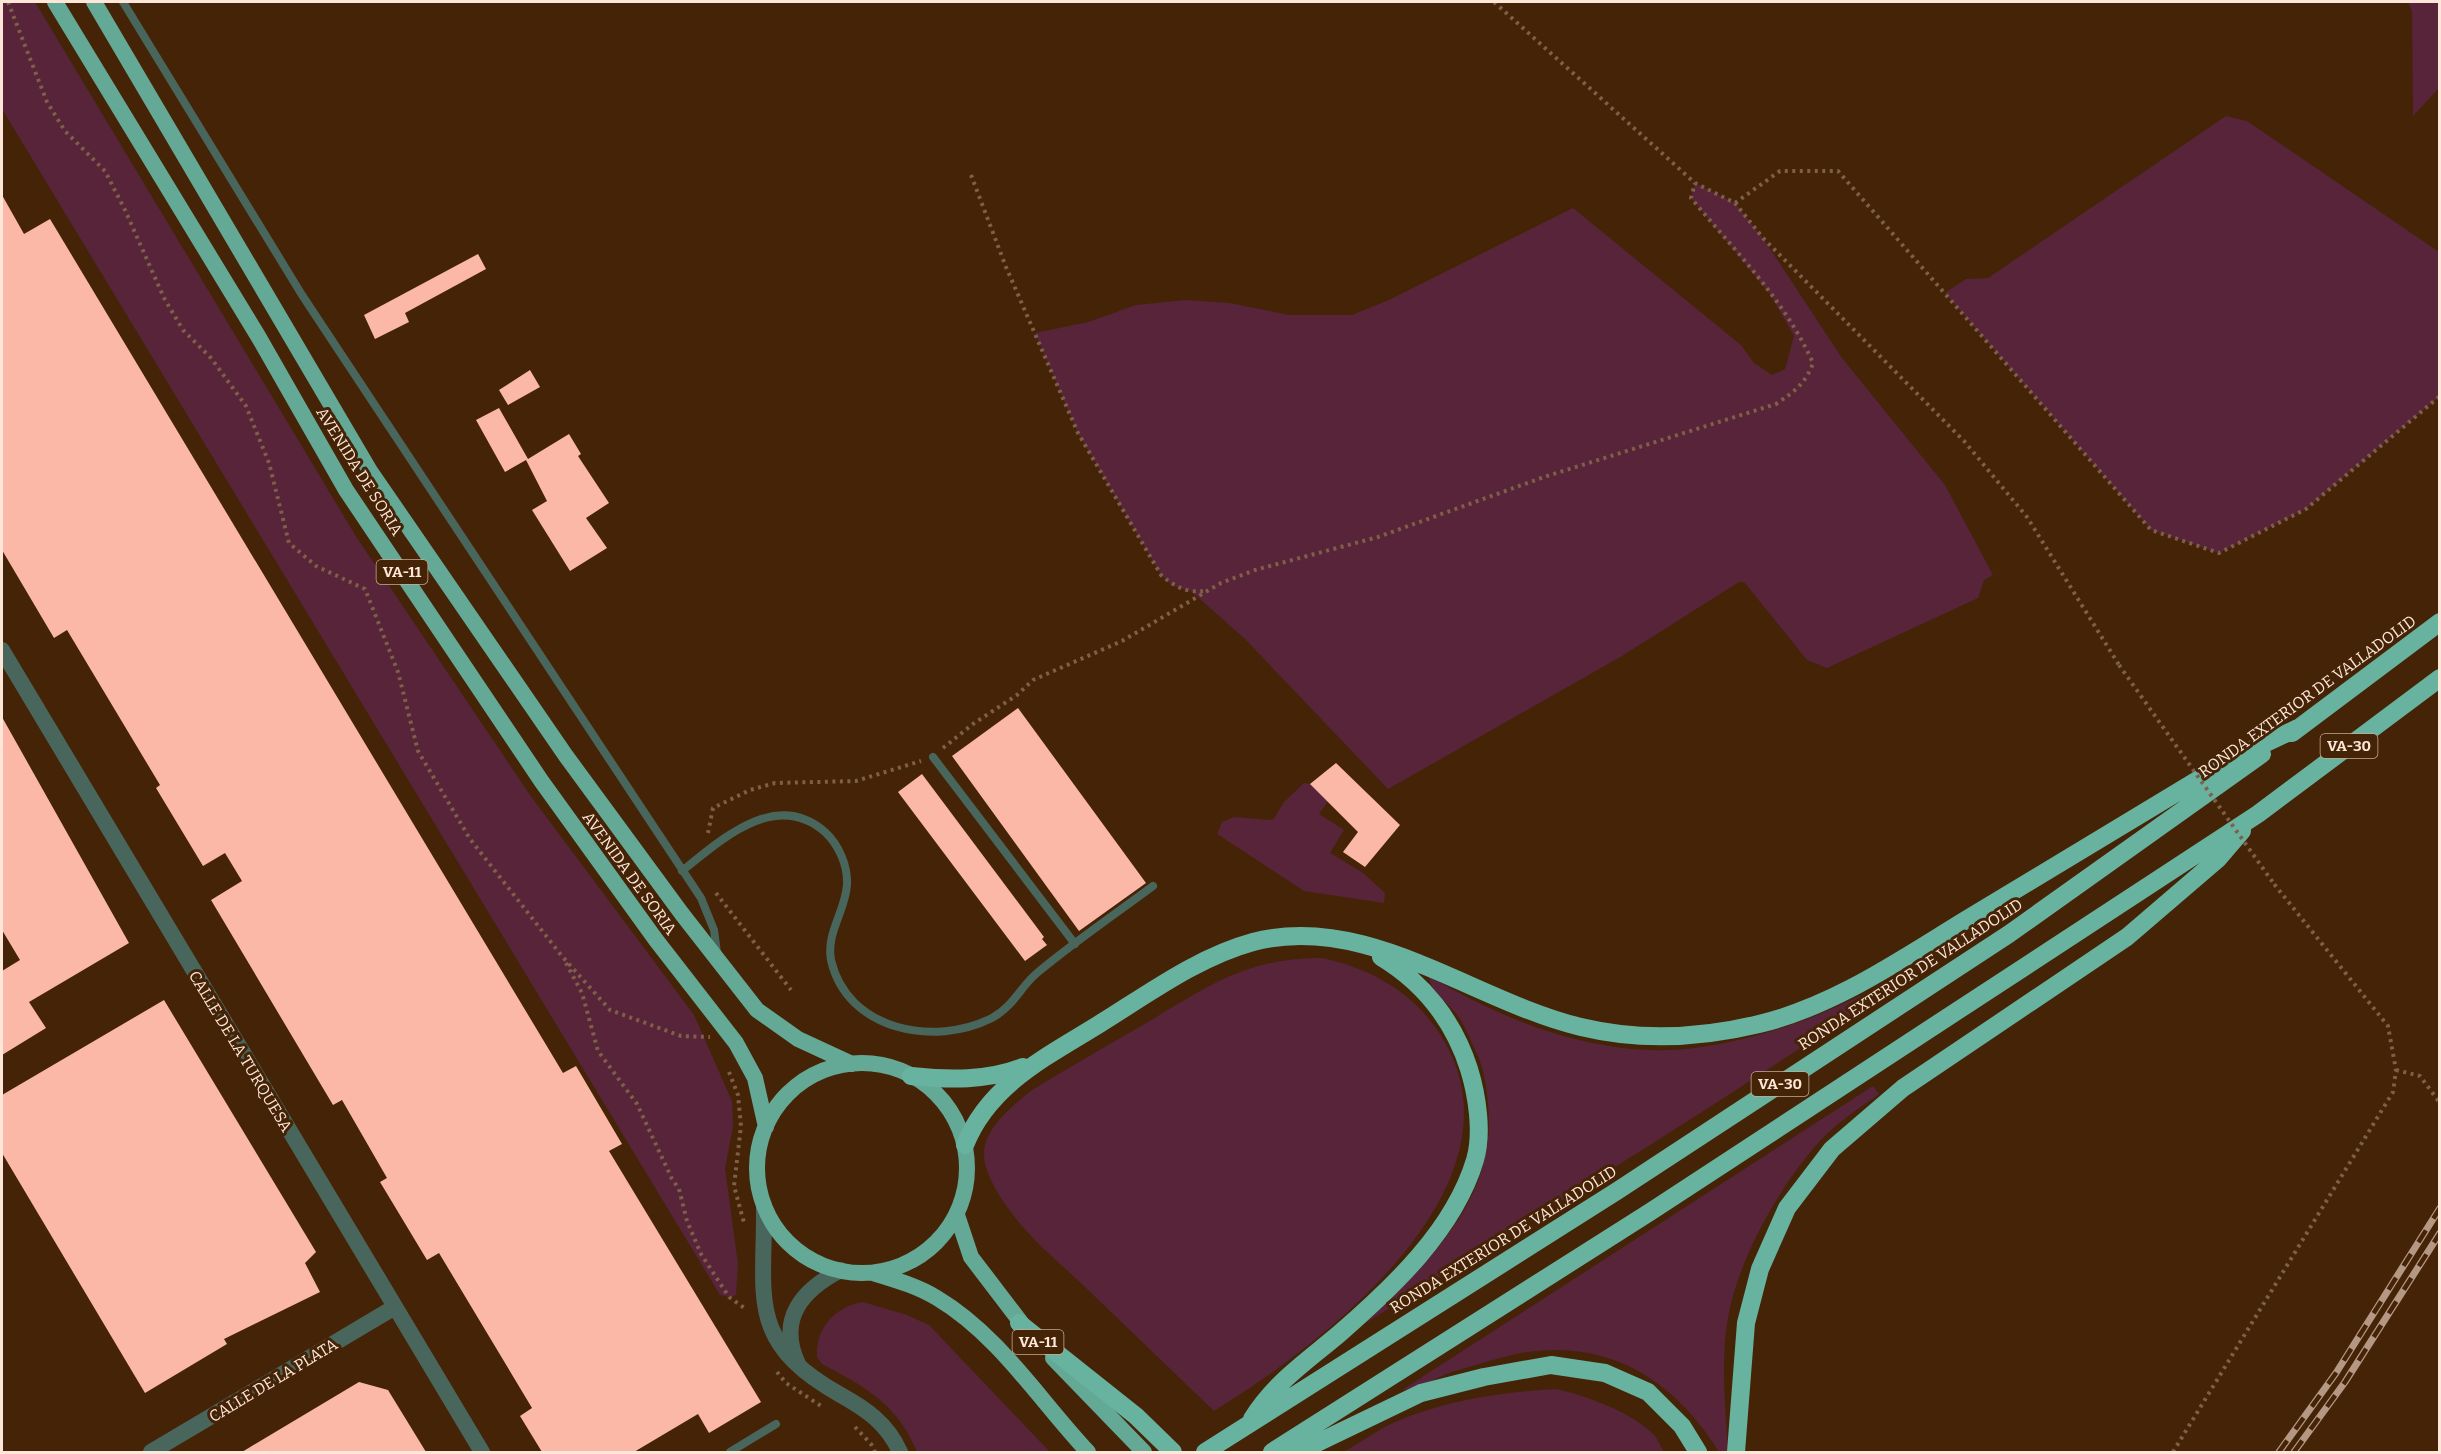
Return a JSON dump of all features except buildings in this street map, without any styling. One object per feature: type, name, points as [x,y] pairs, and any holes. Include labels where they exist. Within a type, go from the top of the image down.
[{"type":"highway","name":"AVENIDA DE SORIA","points":[[56,2],[258,336],[346,490],[542,782],[656,940],[736,1043],[755,1078],[766,1127]]},
{"type":"highway","name":"AVENIDA DE SORIA","points":[[94,2],[370,471],[566,756],[717,960],[757,1010],[798,1039],[852,1064]]},
{"type":"highway","name":"RONDA EXTERIOR DE VALLADOLID","points":[[1205,1452],[1617,1191],[2009,934],[2300,727],[2439,622]]},
{"type":"highway","name":"VA-30","points":[[1273,1452],[1640,1218],[2258,814],[2439,678]]},
{"type":"highway","points":[[964,1145],[984,1108],[1004,1088],[1038,1062],[1210,959],[1251,943],[1284,937],[1347,941],[1394,954],[1496,999],[1582,1028],[1643,1036],[1683,1037],[1761,1024],[1855,986],[2234,758],[2300,727]]},
{"type":"highway","points":[[1736,1452],[1746,1323],[1760,1269],[1787,1208],[1832,1149],[1903,1088],[2127,937],[2218,860],[2258,814]]},
{"type":"highway","points":[[1249,1424],[1267,1395],[1379,1300],[1446,1221],[1475,1158],[1477,1124],[1474,1088],[1463,1051],[1447,1022],[1431,998],[1402,971],[1347,941]]},
{"type":"highway","points":[[911,1076],[958,1079],[991,1077],[1038,1062]]},
{"type":"highway","name":"VA-11","points":[[870,1272],[897,1267],[921,1256],[943,1236],[957,1215],[966,1192],[967,1175],[964,1145],[948,1109],[932,1090],[911,1076],[882,1065],[852,1064],[818,1074],[794,1089],[783,1100],[766,1127],[758,1151],[757,1176],[764,1205],[775,1228],[789,1244],[817,1263],[841,1270],[870,1272],[914,1286],[939,1299],[990,1340],[1088,1452]]},
{"type":"highway","name":"VA-11","points":[[957,1215],[971,1257],[1019,1323],[1144,1452]]},
{"type":"highway","points":[[1019,1323],[1136,1416],[1173,1452]]},
{"type":"highway","points":[[1273,1452],[1313,1445],[1421,1394],[1484,1377],[1551,1365],[1605,1373],[1648,1392],[1683,1426],[1698,1452]]},
{"type":"street","name":"CALLE DE LA TURQUESA","points":[[2,650],[482,1452]]},
{"type":"street","points":[[764,1205],[762,1287],[768,1322],[784,1353],[801,1370],[867,1410],[888,1431],[900,1452]]},
{"type":"street","points":[[801,1370],[793,1353],[790,1328],[794,1311],[815,1285],[841,1270]]},
{"type":"street","name":"CALLE DE LA PLATA","points":[[151,1452],[395,1307]]},
{"type":"lane","points":[[123,2],[302,295],[706,908],[714,930],[717,960]]},
{"type":"lane","points":[[933,757],[1075,944]]},
{"type":"lane","points":[[682,871],[742,827],[767,816],[800,818],[811,822],[829,836],[837,847],[847,874],[845,898],[835,923],[830,947],[836,976],[843,987],[870,1014],[898,1028],[937,1033],[961,1029],[994,1017],[1020,996],[1034,975],[1153,886]]},
{"type":"lane","points":[[730,1452],[776,1424]]},
{"type":"path","points":[[8,2],[47,102],[65,131],[105,171],[126,210],[164,298],[183,330],[211,358],[246,406],[269,462],[289,543],[316,566],[364,590],[398,672],[418,751],[470,839],[561,955],[610,1010],[681,1036],[711,1037]]},
{"type":"path","points":[[1494,2],[1695,183],[1735,203],[1763,238],[1964,441],[2027,518],[2119,664],[2274,884],[2388,1026],[2396,1070],[2393,1092],[2173,1452]]},
{"type":"path","points":[[1735,203],[1780,171],[1838,171],[2151,530],[2219,553],[2306,509],[2439,396]]},
{"type":"path","points":[[971,175],[1006,267],[1078,433],[1161,575],[1173,586],[1192,592],[1204,591]]},
{"type":"path","points":[[710,849],[708,834],[713,808],[750,790],[775,783],[856,781],[933,757],[973,724],[1017,695],[1033,680],[1122,641],[1204,591],[1255,570],[1378,537],[1544,477],[1776,404],[1796,391],[1808,376],[1813,363],[1800,334],[1779,302],[1690,198],[1695,183]]},
{"type":"path","points":[[714,890],[791,990]]},
{"type":"path","points":[[561,955],[582,993],[598,1051],[637,1104],[679,1190],[687,1221],[701,1254],[729,1297],[747,1310]]},
{"type":"path","points":[[2396,1070],[2420,1076],[2439,1103]]},
{"type":"shaded area","points":[[2,2],[35,2],[357,538],[530,795],[694,1015],[732,1101],[733,1127],[725,1168],[738,1264],[736,1295],[729,1297],[720,1295],[2,109]]},
{"type":"shaded area","points":[[2408,2],[2440,2],[2439,88],[2413,116],[2412,11]]},
{"type":"shaded area","points":[[2226,116],[2247,121],[2439,252],[2440,396],[2306,509],[2219,553],[2151,530],[1945,293],[1966,279],[1988,278]]},
{"type":"shaded area","points":[[1695,183],[1735,203],[1763,238],[1842,358],[1945,485],[1993,575],[1984,580],[1978,598],[1827,668],[1807,660],[1744,582],[1739,582],[1622,656],[1388,789],[1245,639],[1192,592],[1173,586],[1161,575],[1078,433],[1035,333],[1088,322],[1136,305],[1185,300],[1230,303],[1289,315],[1352,315],[1389,300],[1573,208],[1741,345],[1754,363],[1772,375],[1785,369],[1794,336],[1770,294],[1691,198]]},
{"type":"shaded area","points":[[1304,783],[1310,784],[1328,801],[1319,814],[1344,830],[1330,853],[1362,872],[1385,893],[1384,903],[1304,891],[1217,834],[1222,822],[1234,817],[1273,820],[1284,802]]},
{"type":"shaded area","points":[[1323,958],[1361,970],[1395,988],[1424,1013],[1436,1029],[1447,1046],[1463,1101],[1458,1155],[1435,1209],[1399,1259],[1355,1305],[1306,1347],[1258,1383],[1214,1411],[1025,1229],[1008,1208],[992,1182],[986,1168],[985,1144],[994,1126],[1032,1090],[1191,996],[1251,968],[1296,959]]},
{"type":"shaded area","points":[[1919,968],[1714,1104],[1366,1323],[1410,1279],[1450,1232],[1466,1207],[1478,1180],[1486,1151],[1489,1111],[1481,1064],[1463,1023],[1433,988],[1429,976],[1480,1004],[1564,1036],[1622,1048],[1668,1050],[1719,1044],[1785,1027],[1836,1007]]},
{"type":"shaded area","points":[[1873,1086],[1879,1094],[1825,1136],[1805,1159],[1769,1212],[1742,1270],[1726,1329],[1724,1391],[1728,1452],[1719,1452],[1699,1423],[1676,1398],[1651,1379],[1623,1364],[1594,1354],[1562,1350],[1528,1352],[1460,1369],[1420,1386],[1402,1390]]},
{"type":"shaded area","points":[[863,1302],[907,1315],[929,1325],[1050,1452],[917,1452],[900,1422],[879,1399],[822,1364],[817,1357],[817,1346],[829,1320],[844,1308]]},
{"type":"shaded area","points":[[1556,1389],[1595,1400],[1635,1420],[1655,1436],[1664,1452],[1343,1452],[1388,1425],[1434,1408],[1474,1398]]},
{"type":"railway","points":[[2279,1452],[2336,1373],[2440,1208]]},
{"type":"railway","points":[[2294,1452],[2345,1382],[2440,1233]]}]
